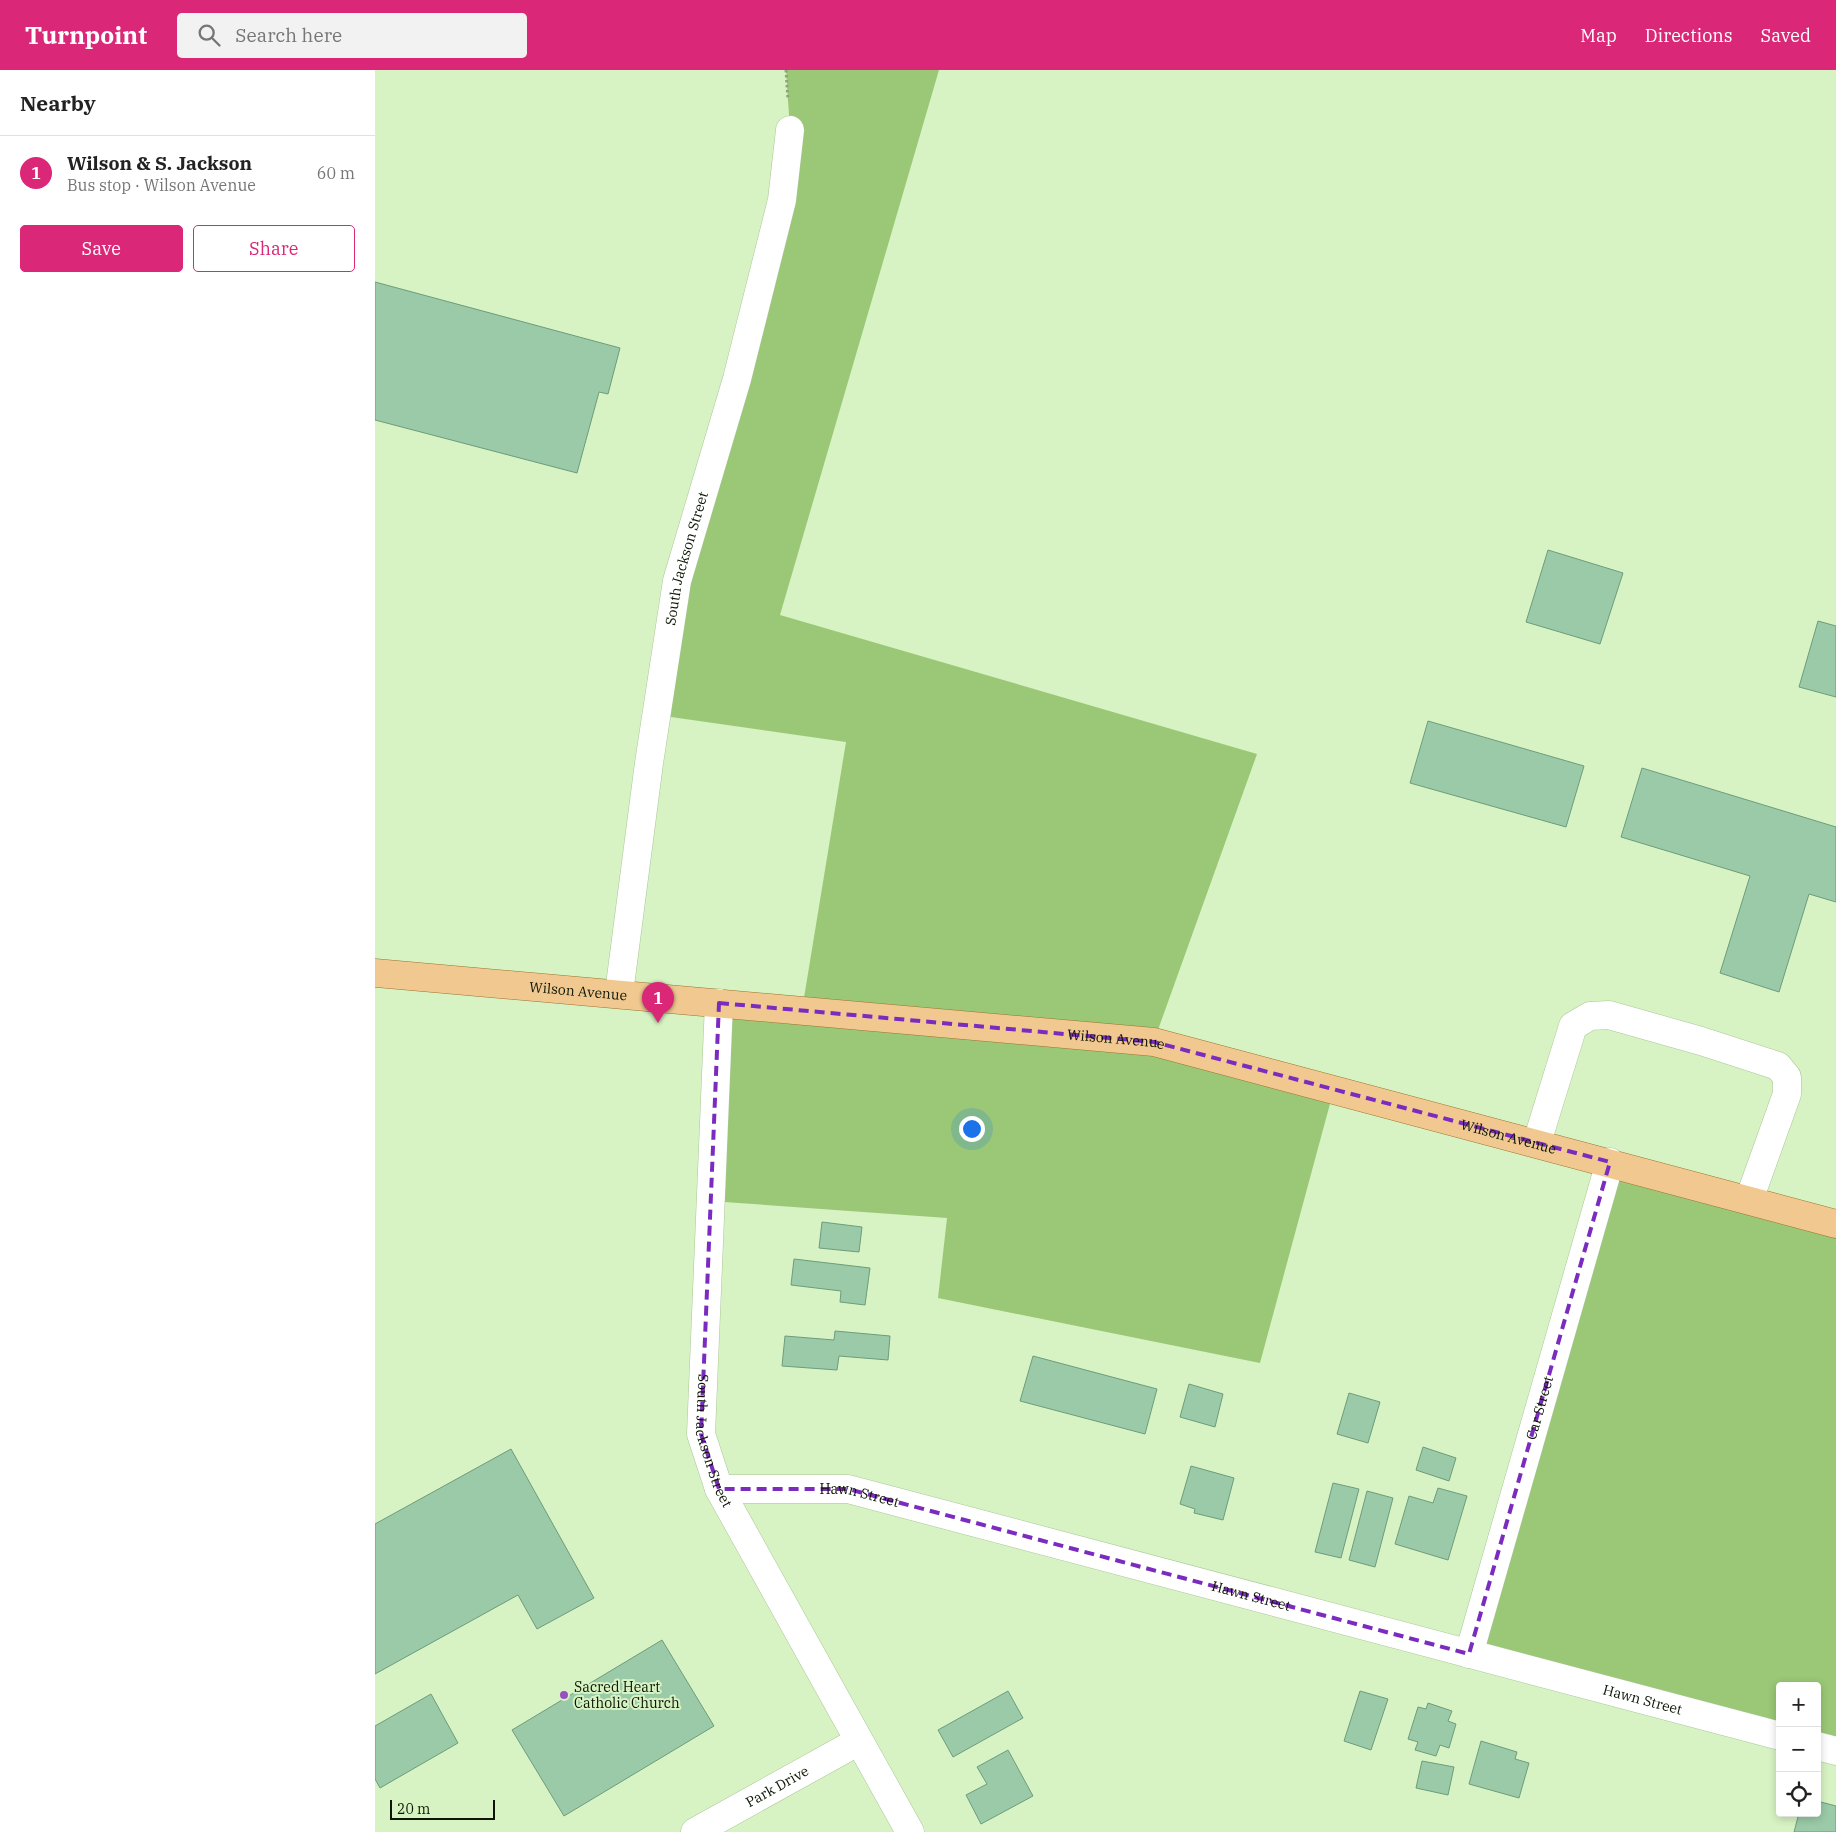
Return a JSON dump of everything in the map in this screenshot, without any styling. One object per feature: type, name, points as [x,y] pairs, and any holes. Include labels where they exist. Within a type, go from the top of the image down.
[{"type":"main road","name":"Wilson Avenue","points":[[375,973],[1154,1042],[1537,1142],[1836,1224]]},
{"type":"street","name":"South Jackson Street","points":[[619,994],[649,763],[677,580],[737,379],[782,200],[790,130]]},
{"type":"street","name":"South Jackson Street","points":[[719,1003],[701,1434],[719,1489],[910,1832]]},
{"type":"street","points":[[1537,1142],[1573,1026],[1590,1016],[1609,1014],[1778,1066],[1787,1077],[1787,1094],[1749,1200]]},
{"type":"street","name":"Car Street","points":[[1469,1654],[1610,1162]]},
{"type":"street","name":"Hawn Street","points":[[719,1489],[848,1489],[1776,1735]]},
{"type":"street","name":"Park Drive","points":[[695,1832],[859,1741]]},
{"type":"street","points":[[1821,1747],[1836,1751]]},
{"type":"highlighted area","points":[[719,1003],[1154,1042],[1610,1162],[1469,1654],[848,1489],[719,1489],[701,1434]]},
{"type":"green space","points":[[786,70],[939,70],[780,615],[1257,754],[1154,1041],[1334,1089],[1260,1363],[938,1298],[947,1218],[710,1201],[719,1003],[802,1010],[846,742],[657,715],[790,130]]},
{"type":"green space","points":[[1610,1162],[1836,1224],[1836,1751],[1821,1747],[1821,1682],[1776,1682],[1776,1735],[1469,1654]]},
{"type":"building","points":[[375,282],[620,348],[608,394],[599,392],[577,473],[375,420]]},
{"type":"building","points":[[1548,550],[1623,573],[1600,644],[1526,622]]},
{"type":"building","points":[[1818,621],[1836,626],[1836,697],[1799,687]]},
{"type":"building","points":[[1428,721],[1584,766],[1566,827],[1410,783]]},
{"type":"building","points":[[1642,768],[1836,827],[1836,902],[1809,894],[1779,992],[1720,973],[1750,876],[1621,837]]},
{"type":"building","points":[[822,1222],[862,1227],[859,1252],[819,1248]]},
{"type":"building","points":[[794,1259],[870,1268],[865,1305],[840,1302],[841,1291],[791,1285]]},
{"type":"building","points":[[835,1331],[890,1336],[888,1360],[839,1356],[837,1370],[782,1366],[785,1336],[834,1340]]},
{"type":"building","points":[[1033,1356],[1157,1389],[1145,1434],[1020,1401]]},
{"type":"building","points":[[1189,1384],[1223,1394],[1215,1427],[1180,1417]]},
{"type":"building","points":[[1349,1393],[1380,1402],[1368,1443],[1337,1434]]},
{"type":"building","points":[[1423,1447],[1456,1458],[1449,1481],[1416,1470]]},
{"type":"building","points":[[511,1449],[594,1598],[537,1629],[518,1595],[375,1674],[375,1524]]},
{"type":"building","points":[[1191,1466],[1234,1478],[1223,1520],[1194,1513],[1195,1509],[1180,1504]]},
{"type":"building","points":[[1333,1483],[1359,1489],[1341,1558],[1315,1552]]},
{"type":"building","points":[[1438,1488],[1467,1496],[1448,1560],[1395,1544],[1409,1496],[1433,1503]]},
{"type":"building","points":[[1367,1491],[1393,1498],[1375,1567],[1349,1560]]},
{"type":"building","points":[[662,1640],[714,1726],[564,1816],[512,1730]]},
{"type":"building","points":[[1008,1691],[1023,1718],[953,1757],[938,1730]]},
{"type":"building","points":[[1360,1691],[1388,1699],[1371,1750],[1344,1741]]},
{"type":"building","points":[[431,1694],[458,1743],[380,1788],[375,1779],[375,1726]]},
{"type":"building","points":[[1428,1703],[1452,1711],[1448,1721],[1456,1724],[1449,1748],[1440,1745],[1436,1756],[1415,1750],[1418,1742],[1408,1739],[1418,1707],[1426,1709]]},
{"type":"building","points":[[1481,1741],[1517,1752],[1515,1759],[1529,1763],[1519,1798],[1469,1784]]},
{"type":"building","points":[[1008,1750],[1033,1796],[981,1824],[966,1795],[987,1784],[977,1767]]},
{"type":"building","points":[[1422,1761],[1454,1767],[1448,1795],[1416,1788]]},
{"type":"building","points":[[1821,1802],[1836,1806],[1836,1832],[1794,1832],[1798,1817],[1821,1817]]},
{"type":"place","name":"Wilson & S. Jackson","points":[[658,1023]]},
{"type":"place","name":"Sacred Heart Catholic Church","points":[[564,1695]]}]
